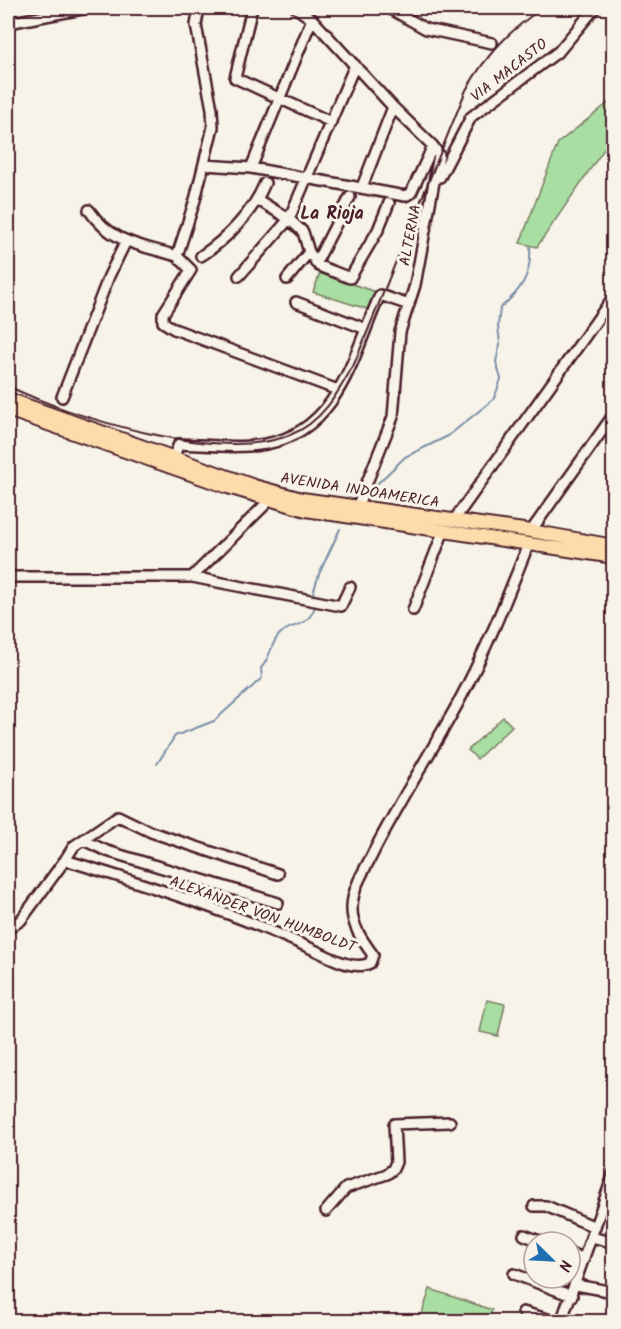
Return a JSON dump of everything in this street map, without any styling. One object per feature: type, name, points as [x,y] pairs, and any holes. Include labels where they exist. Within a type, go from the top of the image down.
[{"type":"main road","name":"AVENIDA INDOAMERICA","points":[[8,399],[174,456],[221,479]]},
{"type":"main road","name":"AVENIDA INDOAMERICA","points":[[8,410],[273,497],[335,515],[355,511],[454,520],[614,556]]},
{"type":"main road","name":"AVENIDA INDOAMERICA","points":[[355,511],[444,530],[614,546]]},
{"type":"street","points":[[8,23],[88,8]]},
{"type":"street","points":[[177,256],[204,165],[213,117],[196,25],[198,8]]},
{"type":"street","points":[[252,8],[235,78],[332,122]]},
{"type":"street","points":[[204,165],[250,168],[409,196],[433,146],[393,107],[312,19],[296,8]]},
{"type":"street","points":[[390,8],[426,29],[492,43]]},
{"type":"street","name":"VIA MACASTO","points":[[433,193],[471,117],[559,51],[595,8]]},
{"type":"street","points":[[250,168],[312,19]]},
{"type":"street","points":[[239,276],[289,219],[309,178],[355,65]]},
{"type":"street","points":[[362,187],[393,107]]},
{"type":"street","name":"ALTERNA","points":[[355,511],[393,417],[398,342],[415,285],[439,161],[433,146]]},
{"type":"street","points":[[201,256],[221,242],[258,200],[265,183]]},
{"type":"street","points":[[316,263],[350,197]]},
{"type":"street","points":[[258,200],[289,219],[303,232],[309,252],[316,263],[346,278],[354,276],[389,203]]},
{"type":"street","points":[[89,210],[100,226],[126,241],[177,256],[191,270],[164,314],[165,324],[338,390]]},
{"type":"street","points":[[62,397],[109,276],[126,241]]},
{"type":"street","points":[[287,279],[309,252]]},
{"type":"street","points":[[174,456],[179,444],[255,445],[293,436],[322,416],[338,390],[381,294],[409,304]]},
{"type":"street","points":[[454,520],[614,296]]},
{"type":"street","points":[[296,302],[366,329]]},
{"type":"street","points":[[530,537],[614,414]]},
{"type":"street","points":[[192,577],[273,497]]},
{"type":"street","points":[[413,610],[444,530]]},
{"type":"street","name":"ALEXANDER VON HUMBOLDT","points":[[65,860],[272,930],[336,960],[360,965],[370,963],[373,955],[353,922],[352,905],[355,889],[399,802],[457,705],[494,630],[530,537]]},
{"type":"street","points":[[8,577],[192,577],[341,606],[350,587]]},
{"type":"street","points":[[8,929],[21,920],[65,860],[83,840],[118,816],[152,832],[278,874]]},
{"type":"street","points":[[83,840],[107,851],[278,903]]},
{"type":"street","points":[[326,1211],[346,1188],[387,1174],[393,1169],[396,1162],[394,1124],[450,1122]]},
{"type":"street","points":[[582,1266],[614,1173]]},
{"type":"street","points":[[534,1206],[546,1206],[595,1227]]},
{"type":"street","points":[[592,1237],[614,1243]]},
{"type":"street","points":[[514,1274],[572,1296]]},
{"type":"street","points":[[582,1286],[614,1292]]},
{"type":"street","points":[[523,1312],[560,1322],[574,1290]]},
{"type":"green space","points":[[613,99],[613,136],[537,247],[520,243],[558,143]]},
{"type":"green space","points":[[320,273],[379,293],[373,311],[313,292]]},
{"type":"green space","points":[[503,717],[512,726],[477,759],[468,750]]},
{"type":"green space","points":[[487,1000],[505,1004],[498,1036],[480,1032]]},
{"type":"green space","points":[[430,1289],[492,1310],[488,1321],[428,1322],[420,1319]]},
{"type":"waterway","points":[[371,490],[405,457],[448,436],[494,399],[501,379],[496,362],[500,344],[498,326],[500,308],[514,295],[524,281],[529,266],[530,247]]},
{"type":"waterway","points":[[313,593],[319,574],[340,529]]},
{"type":"waterway","points":[[157,764],[175,736],[214,721],[262,678],[261,668],[276,639],[288,628],[303,623],[315,607]]},
{"type":"railway","points":[[8,386],[107,423],[187,440],[226,444],[260,442],[290,435],[312,422],[329,404],[355,362],[466,90],[499,44],[542,8]]},
{"type":"district","name":"La Rioja","points":[[332,213]]}]
